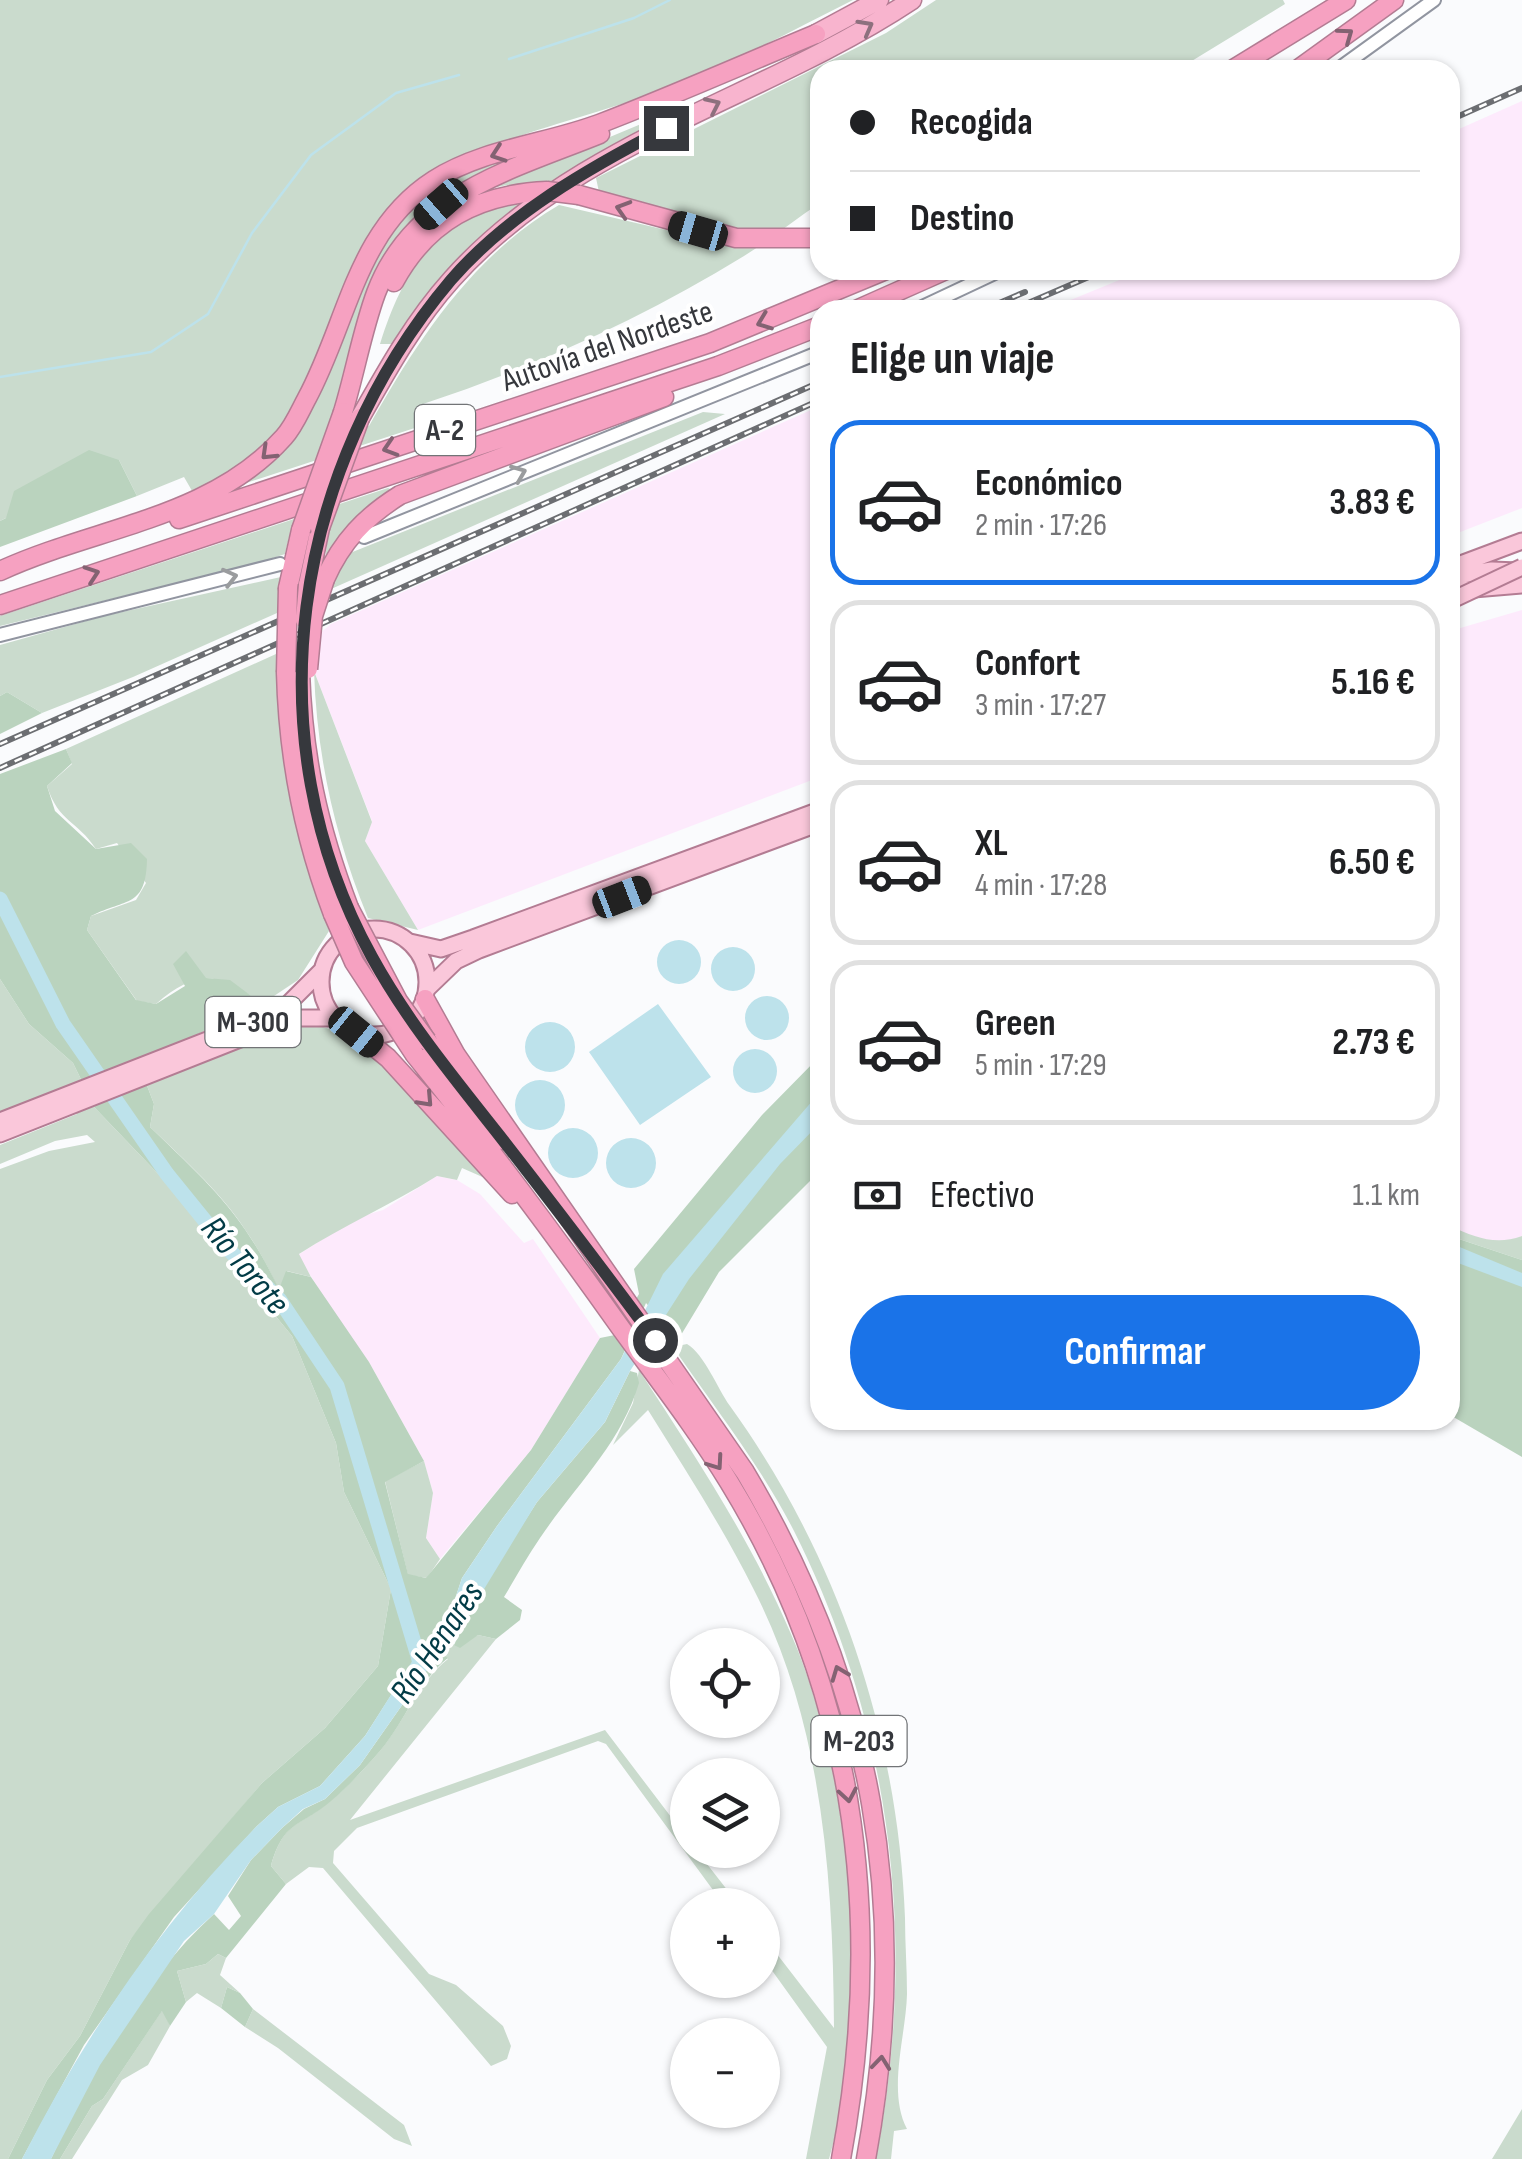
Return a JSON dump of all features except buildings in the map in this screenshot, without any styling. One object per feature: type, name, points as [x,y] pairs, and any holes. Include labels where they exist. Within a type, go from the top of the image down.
[{"type":"highway","points":[[352,415],[376,294],[397,251],[441,204],[471,186],[660,110],[878,0]]},
{"type":"highway","points":[[352,415],[452,278],[524,213],[597,164],[826,50],[912,0]]},
{"type":"highway","points":[[1249,60],[1349,0]]},
{"type":"highway","points":[[1265,60],[1349,0]]},
{"type":"highway","points":[[1311,60],[1394,0]]},
{"type":"highway","name":"A-2","points":[[0,574],[176,509],[252,469],[287,434],[315,382],[369,246],[401,206],[436,179],[496,153],[596,125],[816,34]]},
{"type":"highway","points":[[298,670],[316,582],[310,529],[352,415],[386,298],[408,257],[446,218],[488,198],[547,191],[736,238],[810,238]]},
{"type":"highway","name":"Autovía del Nordeste","points":[[814,300],[862,280]]},
{"type":"highway","points":[[878,300],[924,280]]},
{"type":"highway","name":"Autovía del Nordeste","points":[[0,574],[710,343],[810,302]]},
{"type":"highway","name":"Autovía del Nordeste","points":[[0,606],[700,372],[810,331]]},
{"type":"highway","name":"A-2","points":[[316,582],[369,514],[400,495],[766,358],[810,332]]},
{"type":"highway","name":"M-203","points":[[310,529],[288,588],[308,776],[319,828],[338,879],[340,911]]},
{"type":"highway","name":"M-203","points":[[298,670],[293,775],[305,832],[340,911],[363,978],[614,1284]]},
{"type":"highway","name":"M-203","points":[[426,994],[456,1055],[674,1365],[781,1532],[849,1699],[881,1853],[887,1947],[886,2020],[866,2159]]},
{"type":"highway","points":[[356,1032],[388,1058],[592,1287]]},
{"type":"highway","name":"M-203","points":[[421,1048],[728,1481],[760,1538],[794,1614],[827,1704],[857,1850],[863,1946],[861,2020],[840,2159]]},
{"type":"main road","points":[[1460,564],[1522,541]]},
{"type":"main road","points":[[1460,576],[1522,569]]},
{"type":"main road","points":[[1460,597],[1522,569]]},
{"type":"main road","points":[[1460,590],[1522,585]]},
{"type":"main road","name":"M-300","points":[[356,1032],[334,1018],[320,991],[327,954],[353,932],[380,928],[410,942],[440,949],[810,814]]},
{"type":"main road","points":[[356,1032],[391,1032],[410,1022],[426,994],[456,961],[480,950],[810,827]]},
{"type":"main road","points":[[410,942],[426,968],[426,994]]},
{"type":"main road","name":"M-300","points":[[176,1060],[288,1004],[321,971]]},
{"type":"main road","name":"M-300","points":[[0,1134],[176,1060],[295,1018],[334,1018]]},
{"type":"main road","name":"M-300","points":[[0,1121],[72,1101]]},
{"type":"street","points":[[1352,60],[1434,0]]},
{"type":"street","points":[[937,300],[980,280]]},
{"type":"street","points":[[364,537],[810,356]]},
{"type":"street","points":[[0,635],[280,564]]},
{"type":"shaded area","points":[[1522,101],[1522,508],[1460,532],[1460,300],[1070,300],[1120,280],[1460,280],[1460,129]]},
{"type":"shaded area","points":[[810,410],[810,781],[418,930],[365,841],[372,821],[314,671],[319,634],[331,624]]},
{"type":"shaded area","points":[[1522,610],[1522,1236],[1507,1242],[1460,1237],[1460,628]]},
{"type":"shaded area","points":[[437,1176],[457,1180],[480,1194],[524,1243],[533,1239],[600,1338],[531,1450],[440,1559],[426,1538],[433,1493],[424,1461],[369,1362],[340,1324],[298,1255],[356,1218],[383,1210]]},
{"type":"green space","points":[[0,0],[853,0],[685,81],[484,149],[420,182],[395,202],[360,249],[307,387],[285,426],[249,460],[195,496],[184,477],[137,496],[119,460],[0,521]]},
{"type":"green space","points":[[936,0],[1283,0],[1285,4],[1193,60],[832,60],[886,33]]},
{"type":"green space","points":[[810,71],[810,210],[667,300],[506,374],[423,404],[430,423],[228,489],[281,446],[388,228],[445,178],[577,133],[463,184],[413,220],[393,243],[371,287],[334,410],[369,426],[427,332],[473,275],[499,249],[559,205],[739,247],[756,230],[730,228],[599,192],[596,178]]},
{"type":"green space","points":[[689,104],[592,156],[537,194],[470,254],[392,344],[380,344],[399,295],[422,257],[455,227],[501,203],[507,185],[483,190]]},
{"type":"green space","points":[[703,412],[725,414],[133,677],[42,713],[7,692],[0,696],[0,645],[104,616],[281,577],[281,599],[334,579],[345,555]]},
{"type":"green space","points":[[89,450],[119,460],[137,496],[0,547],[0,521],[6,518],[14,491]]},
{"type":"green space","points":[[388,488],[395,491],[325,559],[329,529],[289,537],[285,554],[255,564],[0,626],[0,616]]},
{"type":"green space","points":[[276,654],[281,726],[292,795],[329,931],[298,980],[262,1004],[234,986],[209,978],[185,984],[156,1004],[137,1001],[87,930],[91,916],[136,900],[146,883],[117,843],[96,849],[63,815],[47,786],[72,764],[66,749]]},
{"type":"green space","points":[[314,671],[372,822],[365,841],[418,930],[368,918],[330,797],[319,735]]},
{"type":"green space","points":[[7,692],[42,713],[0,734],[0,696]]},
{"type":"green space","points":[[66,749],[72,763],[47,786],[55,811],[96,849],[131,843],[147,859],[146,875],[138,894],[91,916],[87,930],[136,1000],[156,1004],[185,986],[173,964],[186,951],[206,978],[230,980],[262,1004],[138,1062],[154,1104],[150,1127],[238,1219],[279,1289],[286,1271],[311,1277],[369,1362],[424,1461],[385,1482],[408,1574],[426,1578],[531,1450],[600,1338],[615,1335],[639,1294],[634,1269],[762,1115],[810,1066],[810,1181],[719,1272],[678,1340],[646,1303],[621,1359],[497,1526],[462,1578],[451,1611],[418,1653],[365,1736],[320,1786],[278,1807],[257,1826],[174,1917],[84,2045],[22,2159],[8,2159],[47,2080],[80,2036],[130,1940],[262,1783],[325,1728],[378,1666],[391,1589],[344,1492],[336,1443],[292,1336],[163,1179],[95,1108],[73,1063],[29,1024],[0,979],[0,774]]},
{"type":"green space","points":[[0,979],[29,1024],[73,1063],[95,1108],[163,1179],[292,1336],[336,1443],[344,1492],[391,1589],[378,1666],[325,1728],[262,1783],[130,1940],[80,2036],[47,2080],[8,2159],[0,2159],[0,1169],[49,1151],[95,1142],[87,1135],[55,1141],[0,1164],[0,1145],[77,1114],[65,1089],[0,1112]]},
{"type":"green space","points":[[305,1024],[330,1029],[381,1061],[487,1179],[462,1168],[457,1180],[437,1176],[299,1254],[311,1277],[287,1271],[279,1290],[252,1240],[224,1201],[150,1127],[154,1104],[146,1083]]},
{"type":"green space","points":[[1460,1230],[1494,1240],[1522,1236],[1522,1260],[1460,1239]]},
{"type":"green space","points":[[1460,1239],[1522,1260],[1522,1457],[1460,1421]]},
{"type":"green space","points":[[687,1344],[705,1364],[802,1523],[831,1585],[875,1715],[890,1781],[905,1918],[907,1994],[898,2098],[907,2129],[894,2131],[891,2159],[876,2159],[889,2078],[895,1918],[888,1838],[875,1760],[828,1606],[781,1507],[673,1347]]},
{"type":"green space","points":[[639,1370],[721,1499],[775,1599],[812,1691],[829,1755],[842,1823],[852,1965],[850,2034],[829,2159],[806,2159],[827,2047],[780,1982],[780,1958],[834,2028],[831,1915],[819,1803],[809,1747],[780,1649],[780,1628],[771,1628],[716,1520],[648,1410],[613,1445],[633,1403]]},
{"type":"green space","points":[[630,1371],[637,1373],[639,1383],[621,1426],[540,1538],[504,1597],[522,1610],[520,1620],[496,1639],[478,1635],[460,1648],[454,1645],[481,1589],[537,1502],[605,1422]]},
{"type":"green space","points":[[424,1461],[433,1493],[426,1538],[440,1559],[427,1578],[408,1575],[385,1481]]},
{"type":"green space","points":[[478,1635],[496,1639],[350,1820],[605,1730],[670,1816],[670,1831],[606,1744],[598,1741],[357,1828],[334,1851],[333,1863],[429,1974],[456,1985],[503,2026],[511,2046],[507,2059],[491,2066],[323,1868],[309,1867],[286,1884],[271,1866],[287,1832],[337,1796],[379,1752],[428,1679],[448,1659],[444,1655],[454,1639],[454,1645]]},
{"type":"green space","points":[[444,1655],[448,1658],[428,1678],[380,1751],[337,1796],[281,1840],[271,1866],[286,1884],[226,1958],[218,1954],[206,1964],[177,1971],[186,2002],[170,2026],[162,2011],[103,2099],[92,2106],[60,2159],[51,2159],[102,2060],[164,1967],[214,1914],[229,1930],[241,1916],[228,1896],[251,1860],[282,1828],[304,1809],[325,1799],[360,1765],[433,1661]]},
{"type":"green space","points":[[697,1868],[710,1868],[726,1888],[712,1888]]},
{"type":"green space","points":[[218,1954],[226,1958],[220,1975],[240,1993],[227,1987],[221,2008],[197,1993],[186,2002],[177,1971],[206,1964]]},
{"type":"green space","points":[[227,1987],[240,1993],[253,2009],[245,2027],[221,2008]]},
{"type":"green space","points":[[163,2009],[170,2026],[148,2065],[122,2080],[72,2159],[60,2159],[92,2106],[103,2099]]},
{"type":"green space","points":[[253,2009],[404,2125],[412,2146],[394,2139],[278,2048],[245,2027]]},
{"type":"green space","points":[[1522,2109],[1522,2159],[1492,2159]]},
{"type":"water","points":[[679,940],[694,947],[701,962],[694,977],[679,984],[664,977],[657,962],[664,947]]},
{"type":"water","points":[[733,947],[748,954],[755,969],[748,984],[733,991],[718,984],[711,969],[718,954]]},
{"type":"water","points":[[767,996],[782,1003],[789,1018],[782,1033],[767,1040],[752,1033],[745,1018],[752,1003]]},
{"type":"water","points":[[658,1004],[711,1077],[640,1125],[589,1052]]},
{"type":"water","points":[[550,1022],[568,1029],[575,1047],[568,1065],[550,1072],[532,1065],[525,1047],[532,1029]]},
{"type":"water","points":[[755,1049],[770,1056],[777,1071],[770,1086],[755,1093],[740,1086],[733,1071],[740,1056]]},
{"type":"water","points":[[540,1080],[558,1087],[565,1105],[558,1123],[540,1130],[522,1123],[515,1105],[522,1087]]},
{"type":"water","name":"Río Henares","points":[[810,1104],[810,1133],[780,1164],[689,1279],[630,1371],[605,1422],[537,1502],[444,1655],[433,1661],[360,1765],[325,1799],[303,1809],[282,1828],[251,1860],[214,1914],[184,1941],[100,2065],[51,2159],[22,2159],[98,2026],[188,1902],[257,1826],[278,1807],[320,1786],[365,1736],[418,1652],[451,1611],[462,1578],[497,1526],[621,1359],[663,1274]]},
{"type":"water","points":[[573,1128],[591,1135],[598,1153],[591,1171],[573,1178],[555,1171],[548,1153],[555,1135]]},
{"type":"water","points":[[631,1138],[649,1145],[656,1163],[649,1181],[631,1188],[613,1181],[606,1163],[613,1145]]},
{"type":"water","points":[[1460,1247],[1522,1273],[1522,1287],[1460,1264]]},
{"type":"waterway","points":[[509,59],[634,18],[670,0]]},
{"type":"waterway","points":[[0,377],[151,352],[208,314],[252,233],[311,155],[396,93],[459,75]]},
{"type":"waterway","name":"Río Torote","points":[[0,899],[63,1024],[167,1174],[227,1248],[279,1299],[337,1386],[421,1666]]},
{"type":"railway","points":[[1460,116],[1522,88]]},
{"type":"railway","points":[[1035,300],[1082,280]]},
{"type":"railway","points":[[1006,300],[1025,292]]},
{"type":"railway","points":[[0,744],[810,386]]},
{"type":"railway","points":[[0,768],[810,404]]},
{"type":"route","points":[[655,1340],[426,1041],[371,955],[348,908],[319,828],[308,776],[300,670],[308,586],[337,470],[392,360],[452,278],[524,213],[597,164],[666,128]]}]
